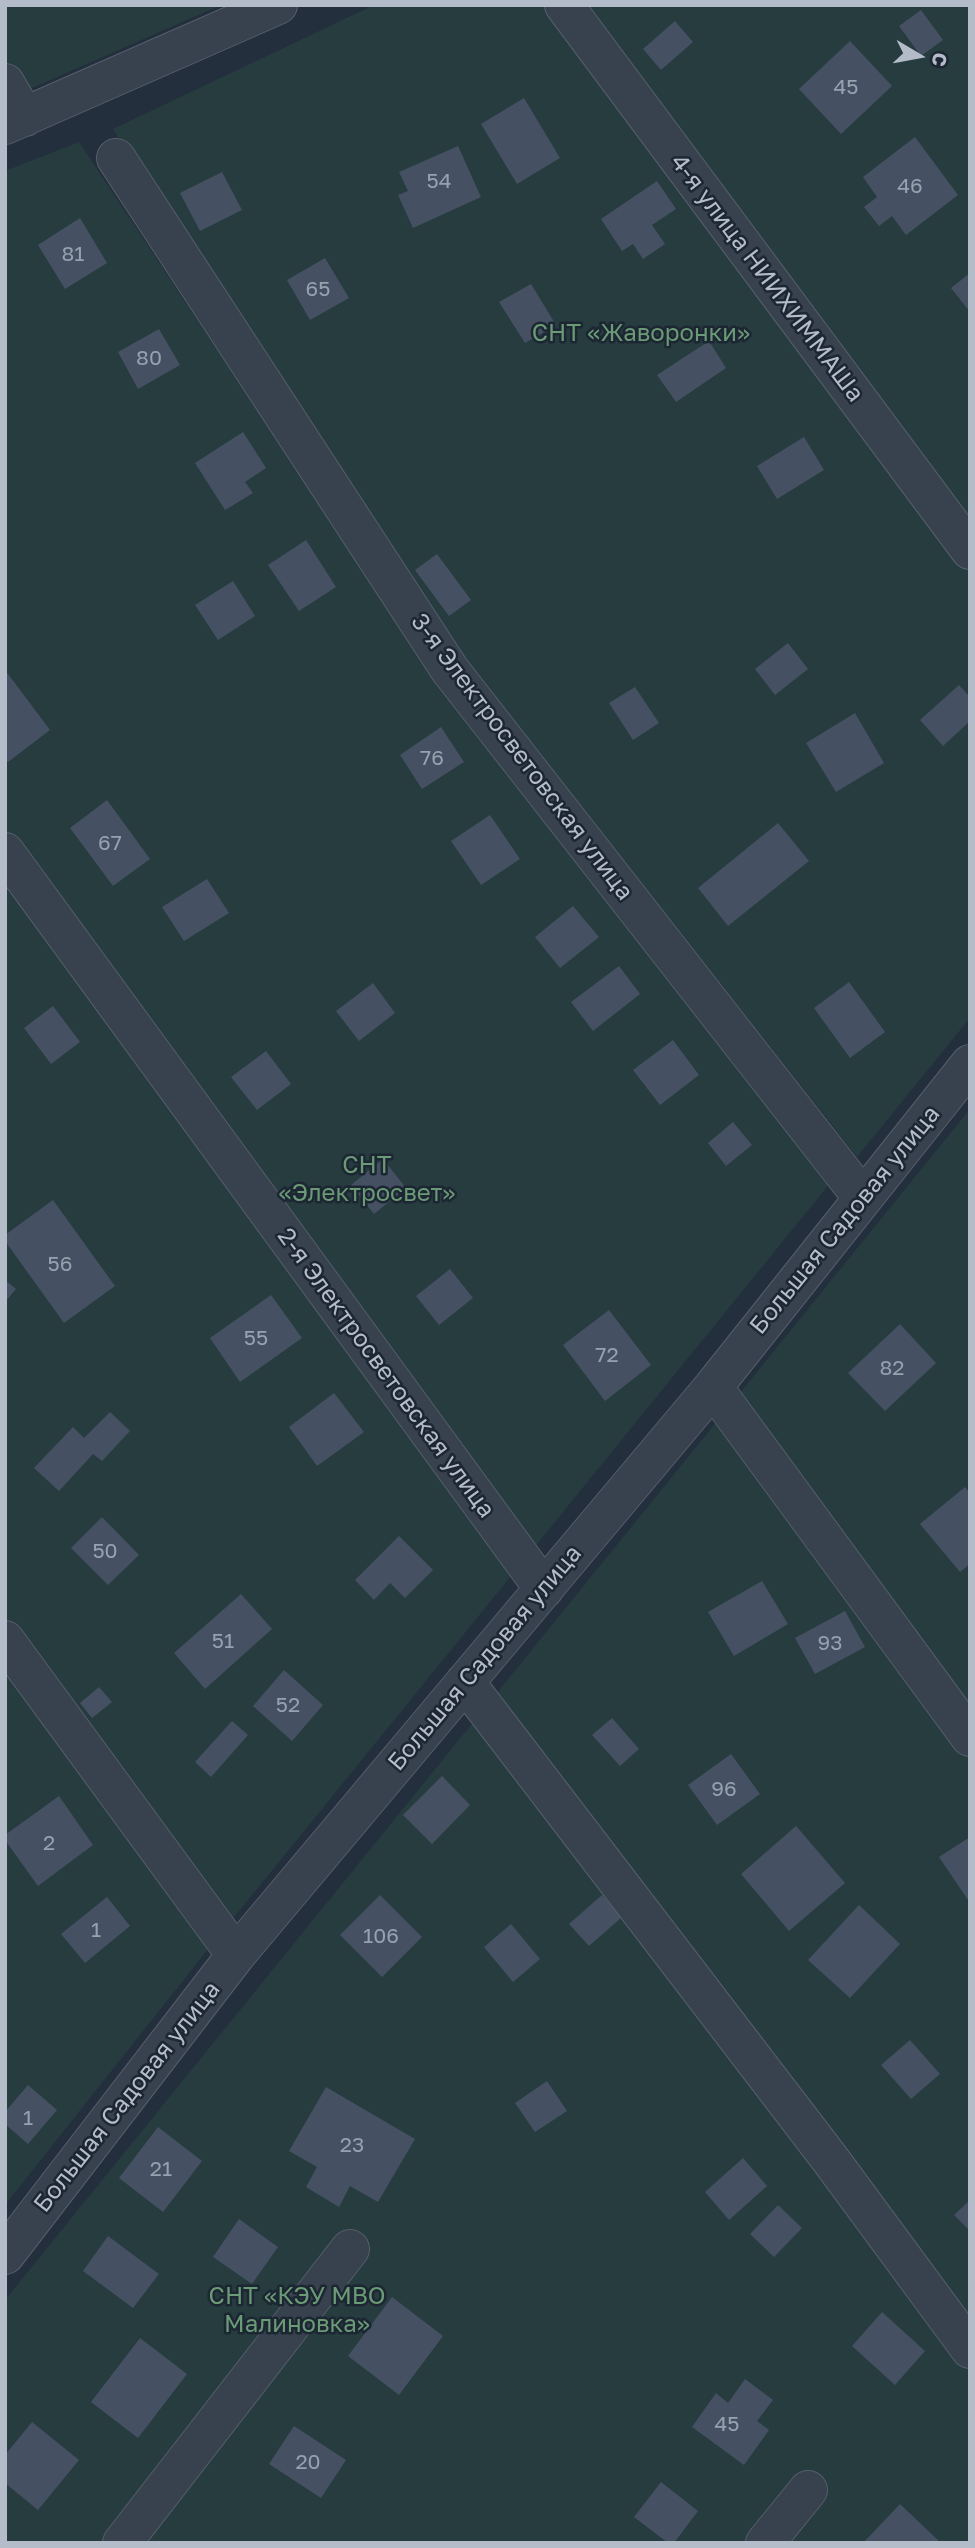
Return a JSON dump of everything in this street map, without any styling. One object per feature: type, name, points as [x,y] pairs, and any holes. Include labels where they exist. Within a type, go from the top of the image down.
[{"type":"street","points":[[5,83],[15,121],[278,5]]},
{"type":"street","name":"4-я улица НИИХИММАШа","points":[[564,5],[970,550]]},
{"type":"street","name":"3-я Электросветовская улица","points":[[116,158],[450,670],[862,1197]]},
{"type":"street","name":"2-я Электросветовская улица","points":[[5,852],[544,1589]]},
{"type":"street","name":"Большая Садовая улица","points":[[5,2255],[236,1955],[713,1387],[970,1064]]},
{"type":"street","points":[[713,1387],[970,1737]]},
{"type":"street","points":[[5,1640],[236,1955]]},
{"type":"street","points":[[465,1682],[830,2159],[970,2348]]},
{"type":"street","points":[[122,2543],[350,2249]]},
{"type":"street","points":[[765,2543],[808,2490]]},
{"type":"green space","points":[[5,5],[221,5],[5,100]]},
{"type":"green space","name":"СНТ «Жаворонки»","points":[[374,5],[970,5],[970,1018],[857,1157],[464,657],[113,129]]},
{"type":"green space","name":"СНТ «Электросвет»","points":[[79,142],[436,679],[831,1182],[205,1953],[5,2205],[5,171]]},
{"type":"green space","name":"СНТ «КЭУ МВО Малиновка»","points":[[970,1109],[970,2543],[5,2543],[5,2300]]},
{"type":"building","points":[[921,10],[943,40],[921,56],[899,26]]},
{"type":"building","points":[[675,21],[693,42],[661,70],[643,49]]},
{"type":"building","points":[[850,41],[892,86],[841,134],[799,89]]},
{"type":"building","points":[[524,98],[560,158],[517,184],[481,124]]},
{"type":"building","points":[[915,137],[958,195],[906,235],[892,216],[879,226],[864,207],[877,197],[863,177]]},
{"type":"building","points":[[458,146],[481,197],[413,228],[398,195],[408,191],[399,172]]},
{"type":"building","points":[[222,172],[242,210],[200,231],[180,193]]},
{"type":"building","points":[[657,181],[676,209],[652,225],[665,244],[643,259],[633,244],[622,251],[601,219]]},
{"type":"building","points":[[80,218],[107,263],[65,289],[38,245]]},
{"type":"building","points":[[325,258],[349,298],[310,320],[287,280]]},
{"type":"building","points":[[970,273],[970,312],[951,288]]},
{"type":"building","points":[[531,284],[556,325],[525,343],[499,302]]},
{"type":"building","points":[[159,329],[180,365],[138,389],[118,352]]},
{"type":"building","points":[[709,341],[726,368],[676,402],[657,375]]},
{"type":"building","points":[[243,432],[266,468],[245,482],[253,493],[225,510],[195,463]]},
{"type":"building","points":[[804,437],[824,470],[777,499],[757,466]]},
{"type":"building","points":[[306,540],[336,587],[299,611],[268,565]]},
{"type":"building","points":[[437,554],[471,600],[449,616],[415,570]]},
{"type":"building","points":[[233,581],[255,616],[218,640],[195,605]]},
{"type":"building","points":[[788,643],[808,669],[775,695],[755,669]]},
{"type":"building","points":[[5,670],[50,730],[8,762],[5,759]]},
{"type":"building","points":[[959,685],[970,697],[970,721],[943,746],[920,720]]},
{"type":"building","points":[[635,687],[659,723],[633,740],[609,703]]},
{"type":"building","points":[[855,713],[884,763],[836,792],[806,743]]},
{"type":"building","points":[[441,727],[464,762],[422,789],[400,755]]},
{"type":"building","points":[[107,800],[150,859],[113,886],[70,828]]},
{"type":"building","points":[[490,815],[520,859],[481,885],[451,841]]},
{"type":"building","points":[[778,823],[809,861],[728,926],[698,888]]},
{"type":"building","points":[[207,879],[229,913],[184,941],[162,907]]},
{"type":"building","points":[[573,906],[599,937],[560,968],[535,937]]},
{"type":"building","points":[[619,966],[640,994],[593,1031],[571,1002]]},
{"type":"building","points":[[849,982],[885,1032],[850,1058],[814,1008]]},
{"type":"building","points":[[373,983],[395,1013],[359,1041],[336,1011]]},
{"type":"building","points":[[53,1006],[80,1042],[51,1064],[24,1028]]},
{"type":"building","points":[[673,1040],[699,1075],[660,1105],[633,1070]]},
{"type":"building","points":[[266,1051],[291,1084],[257,1110],[231,1077]]},
{"type":"building","points":[[733,1122],[752,1145],[726,1166],[708,1143]]},
{"type":"building","points":[[383,1159],[406,1188],[374,1214],[351,1185]]},
{"type":"building","points":[[53,1200],[115,1286],[64,1323],[5,1241],[5,1235]]},
{"type":"building","points":[[450,1269],[473,1298],[439,1325],[416,1296]]},
{"type":"building","points":[[5,1280],[16,1289],[5,1302]]},
{"type":"building","points":[[271,1295],[302,1338],[240,1382],[210,1338]]},
{"type":"building","points":[[609,1310],[651,1365],[605,1401],[563,1345]]},
{"type":"building","points":[[900,1324],[936,1363],[885,1411],[848,1373]]},
{"type":"building","points":[[334,1393],[364,1432],[317,1466],[289,1427]]},
{"type":"building","points":[[110,1412],[130,1431],[102,1461],[93,1454],[59,1491],[34,1468],[73,1427],[84,1438]]},
{"type":"building","points":[[965,1487],[970,1493],[970,1564],[960,1572],[920,1524]]},
{"type":"building","points":[[102,1517],[139,1555],[108,1585],[71,1548]]},
{"type":"building","points":[[399,1536],[433,1570],[405,1598],[390,1583],[374,1600],[355,1580]]},
{"type":"building","points":[[762,1581],[788,1624],[734,1656],[708,1612]]},
{"type":"building","points":[[241,1594],[272,1629],[205,1689],[174,1653]]},
{"type":"building","points":[[845,1611],[865,1647],[815,1674],[795,1638]]},
{"type":"building","points":[[284,1670],[323,1705],[292,1741],[253,1706]]},
{"type":"building","points":[[99,1687],[112,1702],[92,1718],[80,1703]]},
{"type":"building","points":[[612,1718],[639,1749],[620,1766],[592,1735]]},
{"type":"building","points":[[232,1721],[248,1735],[211,1777],[195,1762]]},
{"type":"building","points":[[731,1754],[760,1794],[717,1825],[688,1785]]},
{"type":"building","points":[[442,1776],[470,1805],[432,1844],[403,1815]]},
{"type":"building","points":[[59,1796],[93,1845],[38,1886],[5,1840],[5,1835]]},
{"type":"building","points":[[796,1826],[845,1883],[789,1931],[741,1874]]},
{"type":"building","points":[[970,1837],[970,1903],[939,1857]]},
{"type":"building","points":[[380,1895],[422,1937],[382,1977],[340,1935]]},
{"type":"building","points":[[602,1895],[622,1917],[589,1946],[569,1924]]},
{"type":"building","points":[[107,1897],[130,1926],[85,1963],[61,1934]]},
{"type":"building","points":[[859,1905],[900,1944],[850,1998],[808,1960]]},
{"type":"building","points":[[511,1924],[540,1959],[513,1982],[484,1947]]},
{"type":"building","points":[[910,2040],[940,2074],[911,2099],[881,2065]]},
{"type":"building","points":[[547,2081],[567,2111],[535,2132],[515,2103]]},
{"type":"building","points":[[28,2085],[57,2110],[28,2144],[5,2124],[5,2112]]},
{"type":"building","points":[[326,2087],[415,2139],[378,2202],[350,2186],[339,2207],[306,2187],[317,2167],[289,2151]]},
{"type":"building","points":[[158,2127],[202,2161],[163,2212],[119,2178]]},
{"type":"building","points":[[743,2158],[767,2186],[729,2220],[705,2192]]},
{"type":"building","points":[[970,2200],[970,2231],[954,2215]]},
{"type":"building","points":[[778,2205],[802,2228],[774,2257],[750,2234]]},
{"type":"building","points":[[239,2219],[278,2247],[252,2284],[213,2257]]},
{"type":"building","points":[[108,2236],[159,2274],[133,2308],[83,2271]]},
{"type":"building","points":[[392,2297],[443,2336],[399,2395],[348,2356]]},
{"type":"building","points":[[882,2312],[925,2351],[895,2385],[852,2346]]},
{"type":"building","points":[[140,2338],[187,2374],[138,2438],[91,2402]]},
{"type":"building","points":[[745,2379],[773,2400],[757,2421],[769,2430],[744,2465],[692,2427],[716,2393],[728,2403]]},
{"type":"building","points":[[32,2422],[79,2460],[38,2510],[5,2483],[5,2455]]},
{"type":"building","points":[[294,2426],[346,2460],[321,2498],[269,2464]]},
{"type":"building","points":[[661,2482],[698,2511],[674,2543],[668,2543],[634,2517]]},
{"type":"building","points":[[900,2504],[941,2543],[867,2543],[865,2541]]}]
